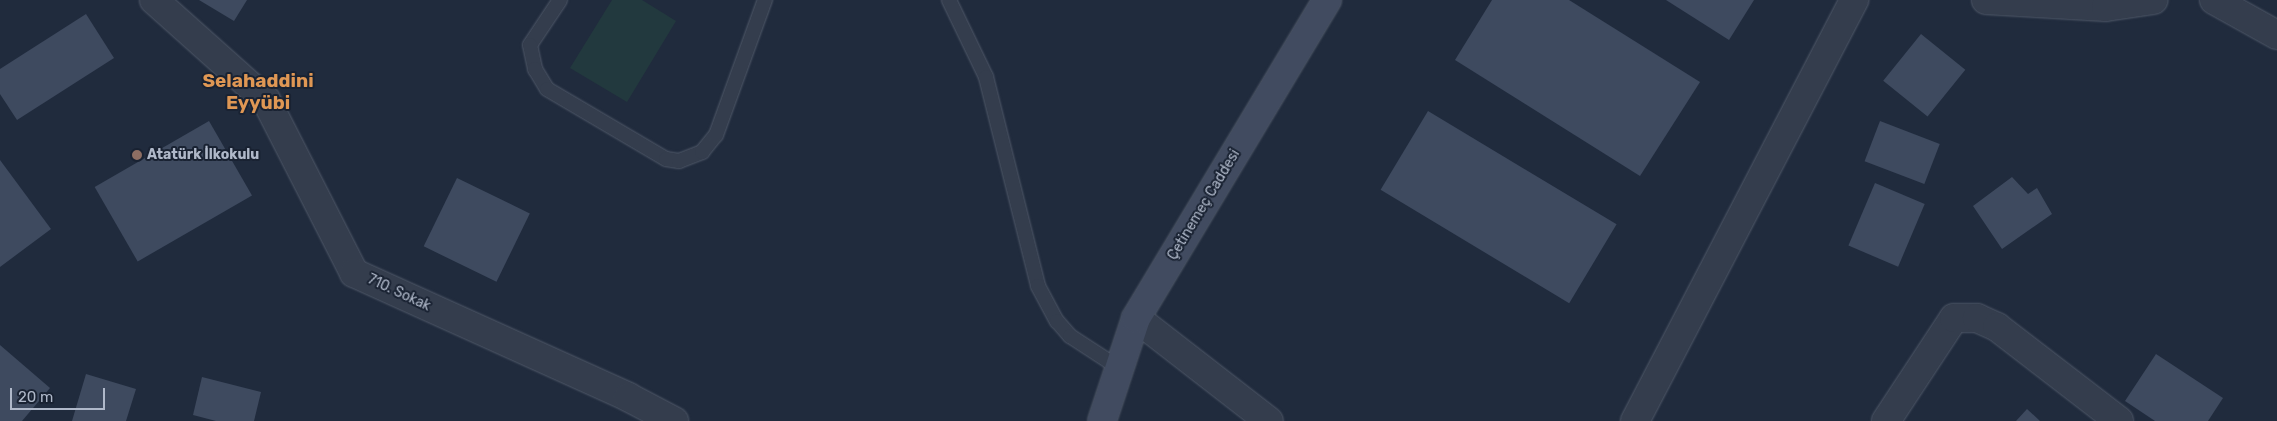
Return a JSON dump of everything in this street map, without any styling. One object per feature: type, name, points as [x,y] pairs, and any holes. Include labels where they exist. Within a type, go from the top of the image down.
[{"type":"main road","name":"Çetinemeç Caddesi","points":[[1102,421],[1136,318],[1327,0]]},
{"type":"street","name":"710. Sokak","points":[[154,0],[266,100],[354,273],[628,397],[674,421]]},
{"type":"street","points":[[1635,421],[1854,0]]},
{"type":"street","points":[[1986,0],[2106,7],[2154,0]]},
{"type":"street","points":[[2214,0],[2277,35]]},
{"type":"street","points":[[1136,318],[1270,421]]},
{"type":"street","points":[[1886,421],[1954,318],[1977,318],[1997,327],[2119,421]]},
{"type":"lane","points":[[560,0],[530,45],[535,69],[547,88],[666,159],[679,161],[702,152],[716,135],[765,0]]},
{"type":"lane","points":[[949,0],[986,78],[1038,286],[1058,321],[1070,336],[1119,368]]},
{"type":"green space","points":[[612,0],[642,0],[676,21],[627,102],[570,68]]},
{"type":"building","points":[[199,0],[247,0],[234,21]]},
{"type":"building","points":[[1492,0],[1569,0],[1700,82],[1640,176],[1455,60]]},
{"type":"building","points":[[1666,0],[1754,0],[1729,40]]},
{"type":"building","points":[[86,14],[114,58],[17,120],[0,94],[0,69]]},
{"type":"building","points":[[1921,34],[1965,70],[1928,117],[1883,81]]},
{"type":"building","points":[[1428,111],[1617,224],[1569,303],[1381,190]]},
{"type":"building","points":[[209,121],[252,195],[138,261],[95,187]]},
{"type":"building","points":[[1880,121],[1940,144],[1924,184],[1865,161]]},
{"type":"building","points":[[0,160],[51,229],[0,267]]},
{"type":"building","points":[[2012,177],[2028,194],[2037,188],[2052,214],[2002,249],[1973,206]]},
{"type":"building","points":[[457,178],[530,214],[496,282],[424,246]]},
{"type":"building","points":[[1875,183],[1925,204],[1898,267],[1848,246]]},
{"type":"building","points":[[0,345],[50,388],[22,421],[0,421]]},
{"type":"building","points":[[2156,354],[2223,398],[2208,421],[2155,421],[2125,401]]},
{"type":"building","points":[[86,374],[136,389],[126,421],[72,421]]},
{"type":"building","points":[[202,377],[261,392],[254,421],[216,421],[193,415]]},
{"type":"building","points":[[2027,409],[2040,421],[2016,421]]},
{"type":"place","name":"Atatürk İlkokulu","points":[[137,155]]},
{"type":"district","name":"Selahaddini Eyyübi","points":[[258,92]]}]
